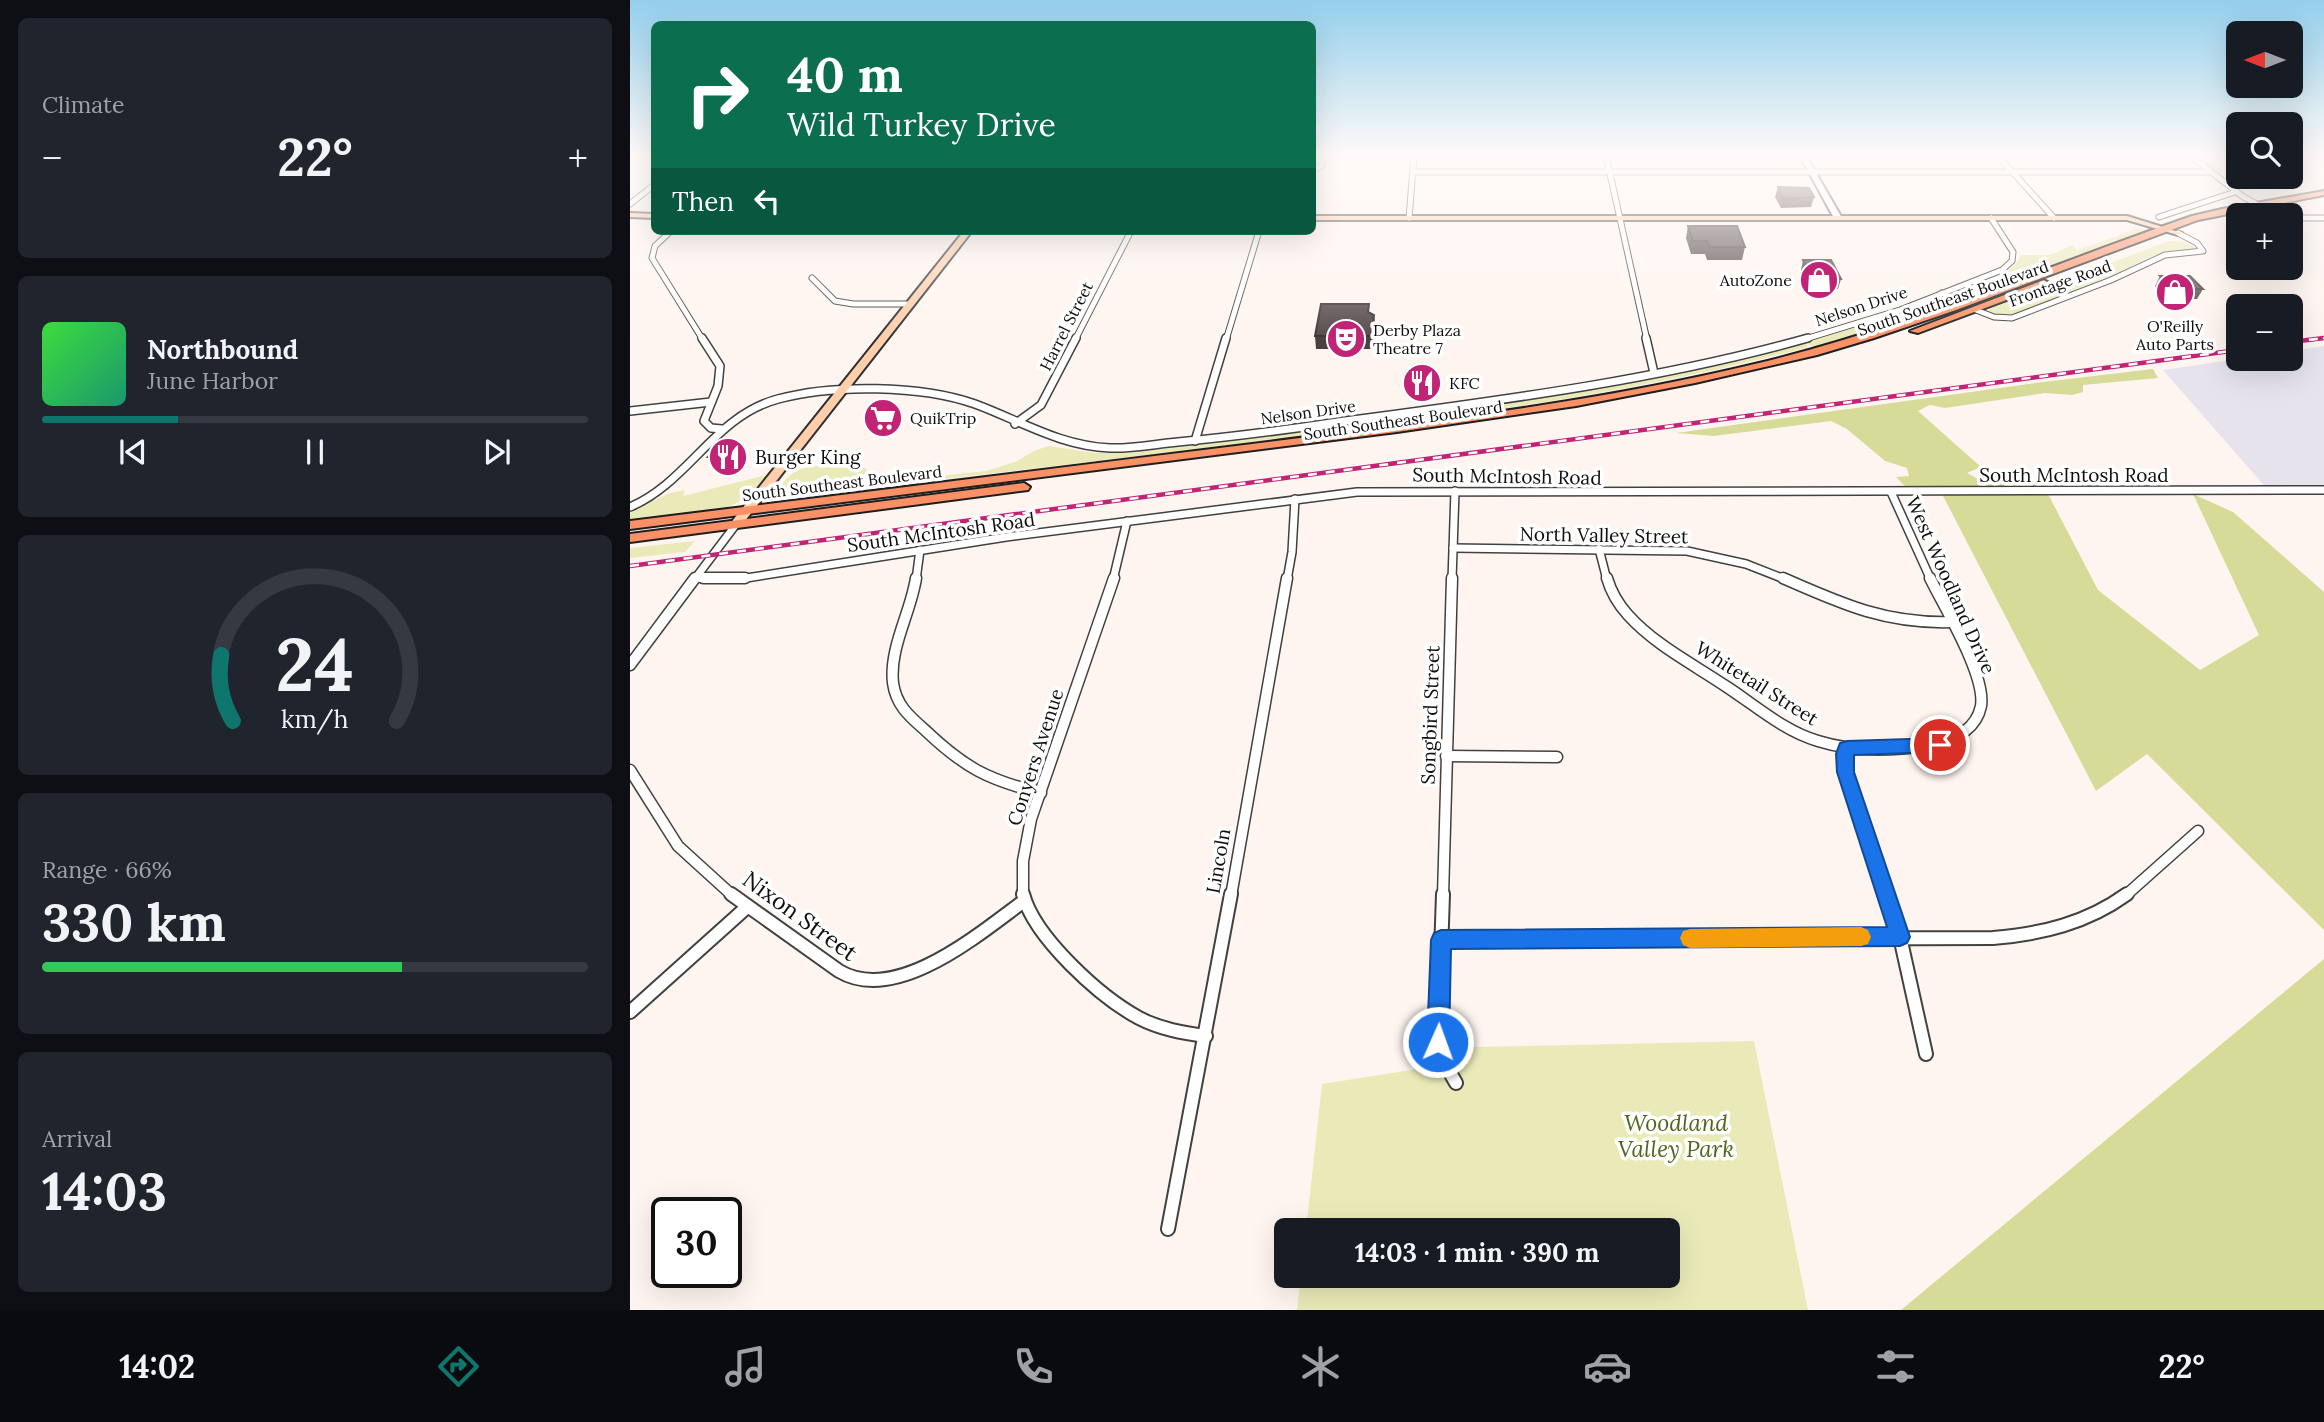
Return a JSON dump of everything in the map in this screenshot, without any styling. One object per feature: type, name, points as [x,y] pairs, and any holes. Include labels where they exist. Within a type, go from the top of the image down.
[{"type":"main road","name":"South Southeast Boulevard","points":[[630,525],[1051,474],[1505,414],[1653,387],[1788,358],[1870,336],[2201,217]]},
{"type":"main road","points":[[1316,218],[2127,218],[2178,233]]},
{"type":"main road","name":"South Southeast Boulevard","points":[[630,538],[1423,434],[1542,416],[1770,371],[1866,346],[1976,310],[2178,233],[2226,219]]},
{"type":"main road","points":[[737,523],[965,235]]},
{"type":"main road","points":[[1976,310],[1978,303],[1999,294],[2001,289]]},
{"type":"main road","points":[[1937,323],[1941,317],[1962,309],[1962,303]]},
{"type":"street","points":[[1620,218],[1654,373]]},
{"type":"street","name":"Nelson Drive","points":[[630,506],[646,501],[669,486],[722,429],[744,414],[769,402],[806,394],[920,393],[947,396],[1074,445],[1114,448],[1195,441],[1510,398],[1654,373],[1839,329],[2002,270],[2013,258],[2010,242],[1991,218]]},
{"type":"street","points":[[2303,218],[2324,218]]},
{"type":"street","name":"Frontage Road","points":[[1976,310],[1994,317],[2012,318],[2111,280],[2165,255],[2203,251],[2197,243],[2178,233]]},
{"type":"street","points":[[667,235],[655,246],[652,255],[720,366],[718,386],[704,418],[705,424],[722,429]]},
{"type":"street","name":"Harrel Street","points":[[1015,424],[1041,405],[1129,235]]},
{"type":"street","points":[[1195,441],[1258,235]]},
{"type":"street","points":[[812,278],[829,296],[844,303],[911,304]]},
{"type":"street","points":[[1942,293],[1962,303]]},
{"type":"street","points":[[630,411],[711,402]]},
{"type":"street","name":"South McIntosh Road","points":[[696,578],[740,579],[920,550],[1357,492],[2324,490]]},
{"type":"street","name":"Songbird Street","points":[[1455,491],[1438,1042],[1441,1057],[1456,1083]]},
{"type":"street","name":"West Woodland Drive","points":[[1847,748],[1932,746],[1955,739],[1973,727],[1980,713],[1980,698],[1968,657],[1891,492]]},
{"type":"street","name":"Lincoln","points":[[1168,1229],[1206,1036],[1292,552],[1295,499]]},
{"type":"street","name":"Conyers Avenue","points":[[1024,901],[1025,846],[1119,563],[1127,522]]},
{"type":"street","points":[[630,665],[737,523]]},
{"type":"street","name":"North Valley Street","points":[[1452,548],[1687,551],[1721,557],[1764,570],[1853,610],[1877,617],[1920,625],[1952,622]]},
{"type":"street","name":"Whitetail Street","points":[[1599,549],[1613,594],[1640,627],[1786,727],[1817,741],[1847,748]]},
{"type":"street","points":[[920,550],[915,584],[893,672],[895,692],[901,706],[955,759],[1009,785],[1041,793]]},
{"type":"street","points":[[1847,748],[1845,772],[1900,937],[1926,1054]]},
{"type":"street","points":[[1446,756],[1557,757]]},
{"type":"street","name":"Nixon Street","points":[[630,770],[654,803],[669,834],[679,846],[747,907],[853,979],[869,980],[909,973],[933,962],[1024,901]]},
{"type":"street","points":[[1441,940],[1900,937],[2008,939],[2042,934],[2073,923],[2126,897],[2147,881],[2198,831]]},
{"type":"street","points":[[1024,901],[1054,943],[1082,974],[1130,1014],[1170,1032],[1206,1036]]},
{"type":"street","points":[[630,1012],[747,907]]},
{"type":"shaded area","points":[[2324,346],[2324,490],[2268,490],[2163,370],[2226,361],[2226,371],[2303,371],[2303,349]]},
{"type":"green space","points":[[2133,227],[2149,230],[1971,293],[1959,296],[1953,293],[1992,280],[2010,270],[2020,255],[2050,255],[2072,245],[2078,250],[2134,230]]},
{"type":"green space","points":[[2168,241],[2185,242],[2196,248],[2152,256],[2113,275],[2018,313],[2004,316],[1989,312],[1990,309]]},
{"type":"green space","points":[[1933,300],[1942,300],[1947,304],[1815,347],[1806,343],[1808,347],[1748,362],[1565,399],[1381,426],[1124,458],[799,495],[784,496],[779,493],[792,474],[813,466],[862,467],[867,469],[864,477],[872,483],[986,471],[1015,462],[1049,446],[1095,453],[1124,453],[1468,408],[1605,384],[1772,349],[1838,333]]},
{"type":"green space","points":[[2153,369],[2158,378],[2083,385],[2083,392],[2072,395],[2045,393],[1945,408],[1930,405],[1918,411],[1981,467],[1967,473],[1978,479],[2031,477],[2037,487],[1905,486],[1896,477],[1909,476],[1907,468],[1885,461],[1847,429],[1831,421],[1714,436],[1676,433],[2035,383]]},
{"type":"green space","points":[[766,475],[747,498],[728,507],[630,520],[630,511],[670,493],[685,490],[683,496]]},
{"type":"green space","points":[[1942,494],[2048,494],[2098,590],[2200,670],[2259,635],[2193,494],[2233,512],[2324,592],[2324,930],[2147,754],[2096,791]]},
{"type":"green space","points":[[695,541],[685,552],[630,558],[630,548]]},
{"type":"green space","points":[[2324,959],[2324,1310],[1901,1310]]},
{"type":"green space","name":"Woodland Valley Park","points":[[1754,1041],[1808,1310],[1297,1310],[1300,1288],[1680,1288],[1680,1218],[1307,1218],[1322,1084],[1424,1068],[1474,1047]]},
{"type":"building","points":[[1688,226],[1737,226],[1745,247],[1710,247],[1707,241],[1693,241]]},
{"type":"building","points":[[1803,260],[1831,260],[1841,279],[1812,279]]},
{"type":"building","points":[[2160,276],[2190,276],[2203,289],[2173,289]]},
{"type":"building","points":[[1321,304],[1369,304],[1368,312],[1374,315],[1371,336],[1315,336]]},
{"type":"building","points":[[1430,367],[1429,384],[1414,384],[1415,368]]},
{"type":"building","points":[[721,442],[737,442],[725,457],[708,457]]},
{"type":"railway","points":[[2303,341],[2324,338],[2311,340]]},
{"type":"railway","points":[[630,566],[2226,352]]},
{"type":"slow traffic","points":[[1690,938],[1861,937]]},
{"type":"place","name":"AutoZone","points":[[1819,280]]},
{"type":"place","name":"O'Reilly Auto Parts","points":[[2175,292]]},
{"type":"place","name":"Derby Plaza Theatre 7","points":[[1346,339]]},
{"type":"place","name":"KFC","points":[[1422,383]]},
{"type":"place","name":"QuikTrip","points":[[883,418]]},
{"type":"place","name":"Burger King","points":[[728,457]]},
{"type":"route","points":[[1438,1042],[1441,940],[1900,937],[1845,772],[1845,754],[1847,748],[1940,745]]}]
